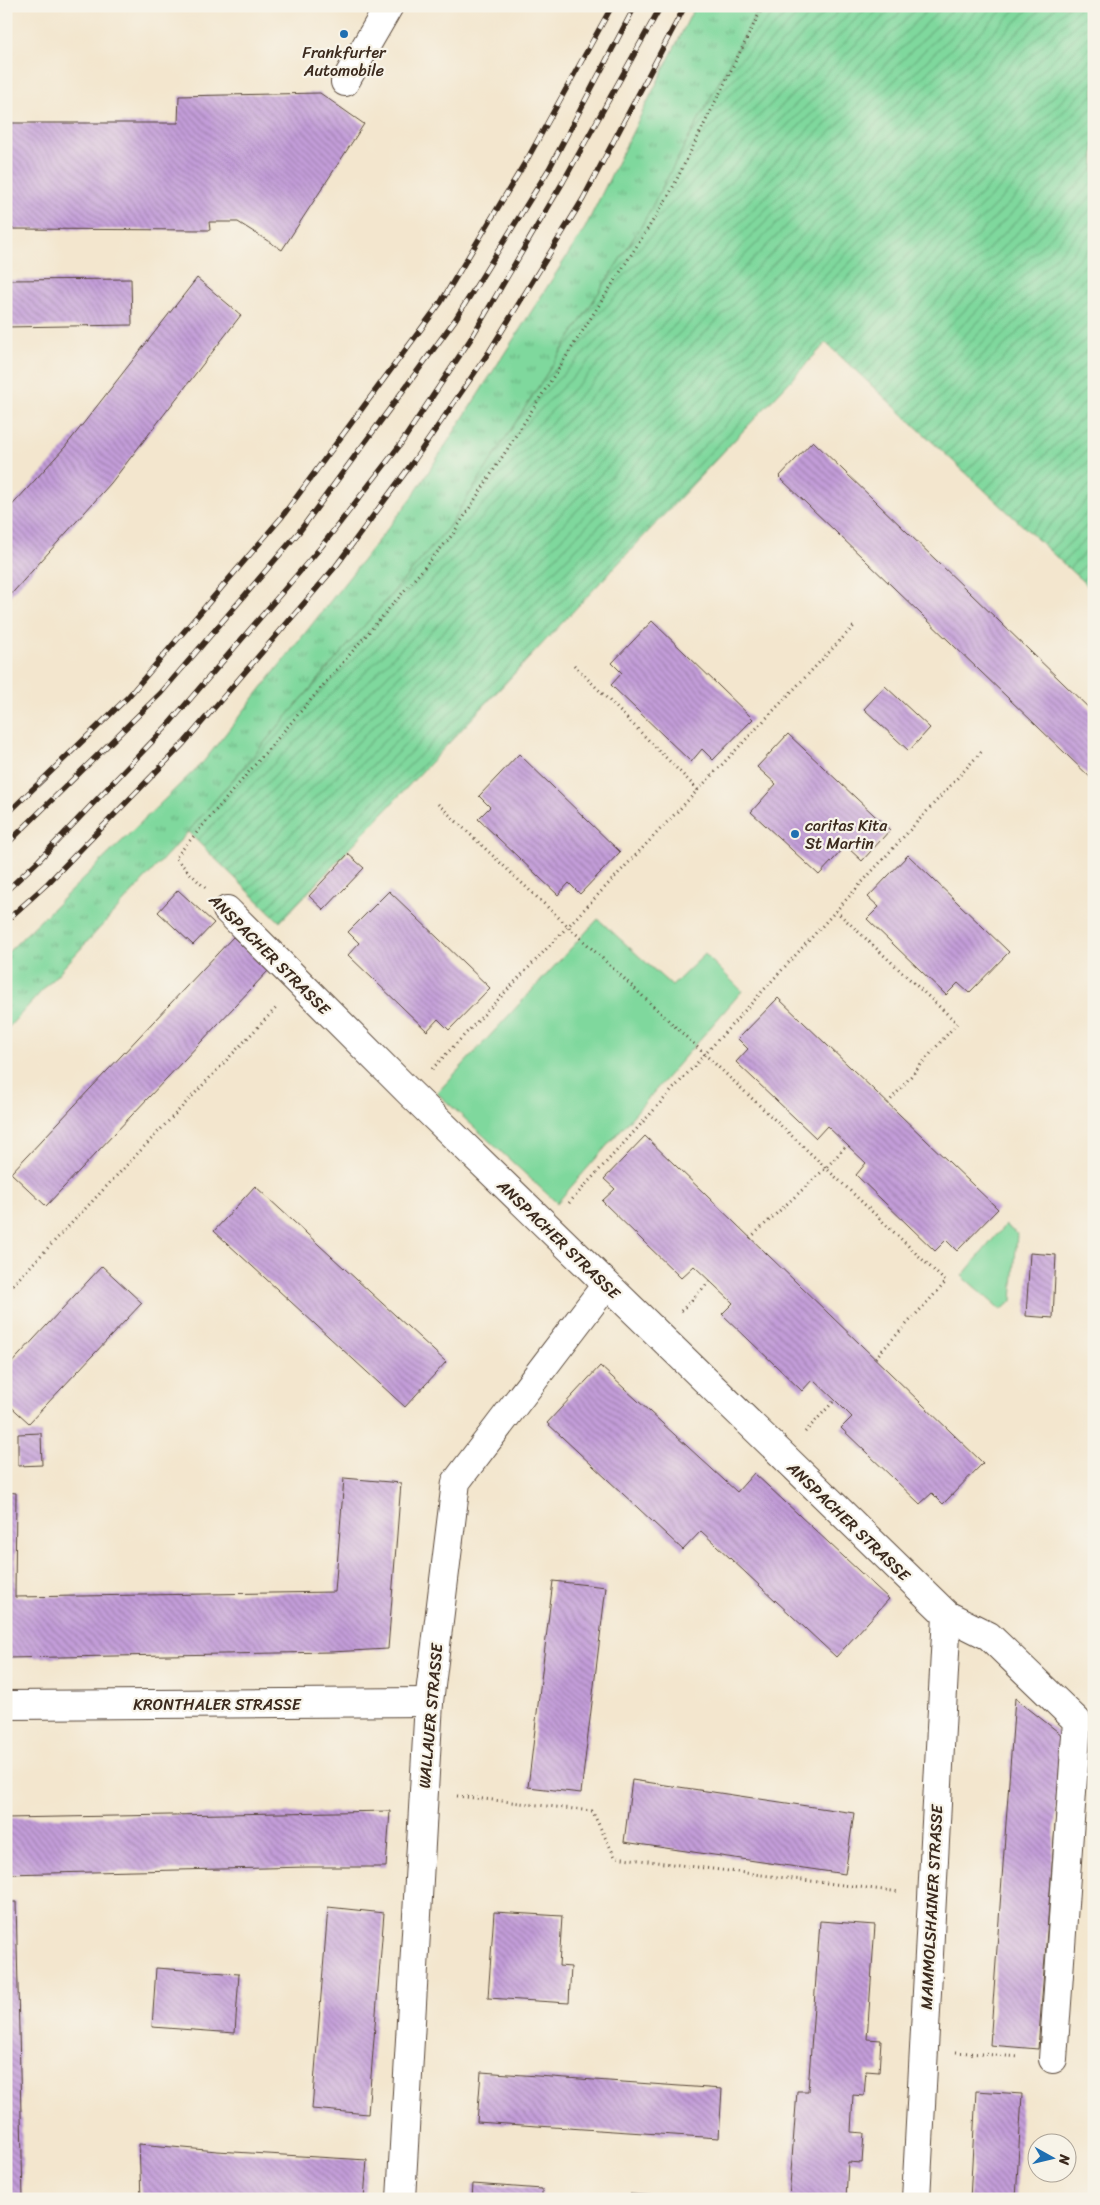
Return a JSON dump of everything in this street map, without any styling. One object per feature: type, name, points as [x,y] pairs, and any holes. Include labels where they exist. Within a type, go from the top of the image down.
[{"type":"street","points":[[345,82],[389,6]]},
{"type":"street","name":"ANSPACHER STRASSE","points":[[227,910],[299,984],[547,1228],[947,1615],[989,1636],[1077,1721],[1053,2060]]},
{"type":"street","name":"WALLAUER STRASSE","points":[[402,2199],[429,1702],[456,1482],[606,1285]]},
{"type":"street","name":"MAMMOLSHAINER STRASSE","points":[[916,2199],[947,1615]]},
{"type":"street","name":"KRONTHALER STRASSE","points":[[6,1705],[429,1702]]},
{"type":"path","name":"ANSPACHER STRASSE","points":[[227,910],[175,858],[453,534],[668,197],[763,6]]},
{"type":"path","points":[[410,1093],[855,625]]},
{"type":"path","points":[[574,665],[698,790]]},
{"type":"path","points":[[547,1228],[982,751]]},
{"type":"path","points":[[438,804],[946,1282],[875,1358]]},
{"type":"path","points":[[836,911],[957,1023],[888,1103]]},
{"type":"path","points":[[6,1292],[299,984]]},
{"type":"path","points":[[750,1238],[827,1168],[847,1144]]},
{"type":"path","points":[[658,1335],[710,1281]]},
{"type":"path","points":[[782,1456],[835,1400]]},
{"type":"path","points":[[424,1792],[592,1812],[616,1857],[932,1896]]},
{"type":"path","points":[[924,2050],[1053,2060]]},
{"type":"green space","points":[[695,6],[760,6],[642,225],[448,528],[188,832],[6,1030],[6,954],[204,761],[411,499],[585,228]]},
{"type":"green space","points":[[760,6],[1094,6],[1094,592],[826,343],[280,922],[188,832],[448,528],[642,225]]},
{"type":"green space","points":[[598,919],[672,986],[705,954],[742,991],[557,1203],[437,1093]]},
{"type":"green space","points":[[1005,1225],[1017,1234],[1012,1301],[1001,1310],[962,1276]]},
{"type":"building","points":[[320,93],[364,124],[282,250],[238,222],[209,222],[210,230],[6,229],[6,123],[178,123],[179,96]]},
{"type":"building","points":[[197,278],[241,315],[111,483],[6,600],[6,512],[65,447]]},
{"type":"building","points":[[131,279],[132,325],[6,327],[6,280]]},
{"type":"building","points":[[813,441],[1094,713],[1094,781],[779,477]]},
{"type":"building","points":[[652,621],[753,719],[713,760],[702,749],[691,762],[611,685],[622,673],[612,663]]},
{"type":"building","points":[[885,686],[930,728],[909,751],[864,709]]},
{"type":"building","points":[[788,734],[890,830],[862,861],[846,846],[819,875],[751,812],[776,784],[757,767]]},
{"type":"building","points":[[519,754],[620,852],[580,894],[569,883],[558,895],[478,819],[490,807],[479,796]]},
{"type":"building","points":[[348,854],[364,868],[324,910],[309,896]]},
{"type":"building","points":[[908,855],[1009,952],[969,993],[958,983],[946,995],[867,919],[879,907],[868,897]]},
{"type":"building","points":[[178,890],[214,923],[193,945],[158,912]]},
{"type":"building","points":[[389,891],[490,988],[449,1030],[438,1019],[427,1031],[348,955],[359,943],[348,932]]},
{"type":"building","points":[[233,937],[269,970],[46,1206],[11,1173]]},
{"type":"building","points":[[778,998],[998,1209],[957,1251],[946,1240],[935,1251],[856,1175],[866,1163],[827,1126],[816,1138],[736,1062],[748,1049],[738,1039]]},
{"type":"building","points":[[645,1136],[983,1463],[943,1504],[932,1493],[920,1504],[841,1428],[852,1417],[813,1379],[802,1391],[722,1314],[733,1303],[694,1266],[681,1278],[602,1201],[615,1189],[604,1179]]},
{"type":"building","points":[[255,1186],[446,1362],[405,1407],[214,1231]]},
{"type":"building","points":[[1030,1253],[1056,1255],[1053,1318],[1026,1316]]},
{"type":"building","points":[[102,1266],[142,1303],[29,1423],[6,1402],[6,1369]]},
{"type":"building","points":[[600,1366],[737,1492],[754,1473],[889,1599],[836,1657],[701,1531],[683,1550],[547,1423]]},
{"type":"building","points":[[41,1433],[42,1465],[18,1466],[18,1434]]},
{"type":"building","points":[[6,1444],[9,1444],[9,1467],[6,1467]]},
{"type":"building","points":[[344,1478],[401,1483],[388,1649],[331,1652],[6,1658],[6,1492],[16,1493],[15,1597],[335,1592]]},
{"type":"building","points":[[553,1581],[606,1587],[581,1793],[528,1787]]},
{"type":"building","points":[[1015,1698],[1062,1735],[1038,2049],[990,2045]]},
{"type":"building","points":[[632,1780],[854,1813],[845,1874],[624,1842]]},
{"type":"building","points":[[390,1811],[386,1867],[6,1874],[6,1818]]},
{"type":"building","points":[[6,1902],[16,1902],[23,2199],[6,2199]]},
{"type":"building","points":[[328,1907],[384,1913],[368,2114],[312,2109]]},
{"type":"building","points":[[494,1912],[562,1916],[559,1966],[571,1967],[569,2003],[488,1998]]},
{"type":"building","points":[[820,1921],[875,1925],[867,2039],[881,2040],[879,2072],[866,2071],[864,2096],[853,2095],[851,2132],[864,2133],[862,2163],[848,2162],[846,2199],[789,2199],[797,2091],[808,2091]]},
{"type":"building","points":[[156,1968],[239,1974],[235,2033],[152,2027]]},
{"type":"building","points":[[481,2072],[722,2089],[719,2138],[477,2122]]},
{"type":"building","points":[[976,2091],[1022,2094],[1016,2199],[970,2199]]},
{"type":"building","points":[[139,2144],[217,2151],[367,2160],[364,2199],[141,2199]]},
{"type":"building","points":[[473,2184],[542,2189],[542,2199],[472,2199]]},
{"type":"building","points":[[630,2194],[675,2197],[675,2199],[630,2199]]},
{"type":"railway","points":[[6,815],[128,697],[281,518],[441,302],[529,156],[612,6]]},
{"type":"railway","points":[[6,845],[161,693],[299,532],[455,320],[549,169],[635,6]]},
{"type":"railway","points":[[6,891],[38,861],[167,726],[321,547],[400,445],[470,340],[563,182],[661,6]]},
{"type":"railway","points":[[6,921],[48,883],[184,743],[336,566],[413,462],[489,352],[583,199],[685,6]]},
{"type":"place","name":"Frankfurter Automobile","points":[[344,34]]},
{"type":"place","name":"caritas Kita St Martin","points":[[795,834]]}]
